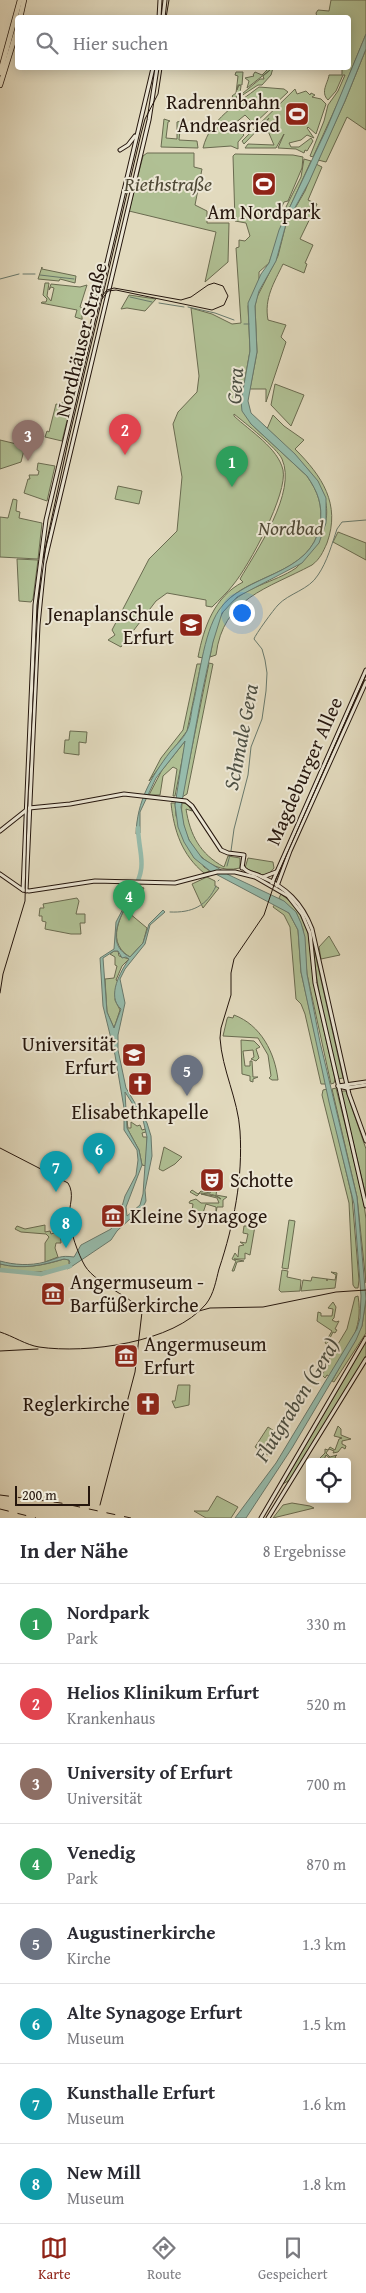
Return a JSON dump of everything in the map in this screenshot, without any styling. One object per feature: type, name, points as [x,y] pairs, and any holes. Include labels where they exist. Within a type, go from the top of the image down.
[{"type":"highway","points":[[16,15],[20,0]]},
{"type":"highway","points":[[21,15],[24,0]]},
{"type":"highway","points":[[0,73],[15,18]]},
{"type":"highway","points":[[0,85],[15,37]]},
{"type":"main road","points":[[160,0],[161,15]]},
{"type":"main road","points":[[162,15],[165,0]]},
{"type":"main road","name":"Nordhäuser Straße","points":[[25,890],[36,604],[46,520],[152,70]]},
{"type":"main road","name":"Nordhäuser Straße","points":[[27,809],[39,609],[46,554],[149,120],[157,70]]},
{"type":"main road","points":[[120,150],[131,142],[137,131]]},
{"type":"main road","name":"Magdeburger Allee","points":[[271,884],[366,670]]},
{"type":"main road","name":"Magdeburger Allee","points":[[277,887],[290,852],[366,682]]},
{"type":"main road","points":[[0,831],[27,809],[124,794],[184,800],[192,806],[221,850],[231,854],[244,855],[243,867],[238,872]]},
{"type":"main road","points":[[243,867],[246,871],[263,877],[271,884]]},
{"type":"main road","points":[[263,877],[277,871]]},
{"type":"main road","points":[[0,874],[25,890],[95,881],[175,883],[208,874],[238,872],[271,884],[292,896],[301,905],[312,929],[349,1094],[366,1142]]},
{"type":"main road","points":[[277,887],[298,907],[310,933],[315,983],[366,1206]]},
{"type":"main road","points":[[338,1086],[366,1083]]},
{"type":"main road","points":[[261,1518],[366,1338]]},
{"type":"main road","points":[[268,1518],[366,1359]]},
{"type":"green space","points":[[331,0],[366,0],[366,34],[340,98],[313,157],[310,156],[324,121],[328,105],[338,91],[345,75],[343,75],[336,91],[328,100],[325,91],[329,75],[342,75],[342,70],[351,70],[351,15],[316,15],[316,13],[318,10],[329,11]]},
{"type":"green space","points":[[366,49],[366,130],[347,117],[326,162],[318,160],[345,101]]},
{"type":"green space","points":[[267,70],[270,70],[247,88],[249,81],[245,78],[254,76],[255,72],[262,75]]},
{"type":"green space","points":[[272,70],[271,75],[262,85],[258,85],[235,100],[232,96],[236,93],[238,76],[235,75],[236,72],[243,72],[242,85],[239,85],[241,86],[240,93],[236,96],[237,98],[260,79],[264,79],[263,76]]},
{"type":"green space","points":[[259,87],[284,89],[288,92],[254,124],[245,115],[234,124],[244,135],[238,142],[238,149],[231,146],[203,148],[218,120],[233,106]]},
{"type":"green space","points":[[295,89],[297,94],[306,91],[310,95],[311,93],[315,95],[312,97],[321,99],[326,104],[316,134],[307,128],[314,138],[307,135],[301,140],[289,143],[291,147],[299,147],[311,138],[313,141],[307,151],[305,150],[304,153],[296,149],[278,148],[284,134],[276,148],[245,148],[248,144],[274,145],[265,124],[269,118],[244,144],[242,141]]},
{"type":"green space","points":[[164,119],[170,121],[168,122],[166,138],[177,139],[177,122],[181,121],[179,140],[197,141],[198,148],[161,147]]},
{"type":"green space","name":"Riethstraße","points":[[147,153],[194,153],[194,167],[202,169],[195,205],[207,211],[207,223],[229,223],[228,262],[205,282],[216,232],[129,211],[143,156]]},
{"type":"green space","name":"Nordbad","points":[[235,154],[293,155],[303,157],[302,168],[288,201],[284,202],[278,215],[273,212],[272,215],[280,219],[301,177],[304,159],[311,161],[284,220],[269,263],[259,272],[259,281],[248,306],[250,351],[241,401],[251,424],[307,476],[311,482],[317,493],[320,505],[320,525],[315,541],[306,553],[282,570],[241,590],[223,605],[209,634],[203,658],[198,657],[203,635],[212,614],[225,596],[243,582],[240,579],[265,537],[280,504],[284,488],[285,472],[279,454],[234,414],[270,447],[283,470],[280,495],[266,529],[240,576],[212,607],[206,606],[206,600],[167,593],[156,601],[121,647],[108,640],[115,635],[112,630],[149,559],[177,531],[182,477],[173,424],[178,412],[197,392],[199,376],[191,308],[212,314],[232,324],[241,323],[236,248],[239,247],[239,240],[245,241],[250,236],[246,223],[235,221],[233,156]]},
{"type":"green space","points":[[316,164],[322,167],[308,200],[317,204],[300,239],[313,245],[305,263],[307,264],[304,273],[283,264],[273,284],[267,305],[268,320],[286,325],[281,337],[286,342],[266,402],[266,389],[250,389],[257,352],[255,306],[257,297],[278,256],[286,224],[305,191]]},
{"type":"green space","points":[[42,267],[42,269],[76,276],[75,283],[60,279],[59,281],[38,279]]},
{"type":"green space","points":[[45,283],[49,283],[47,296],[51,301],[54,288],[51,287],[49,290],[51,284],[80,287],[87,285],[80,307],[90,310],[92,308],[91,313],[82,312],[82,319],[87,321],[75,317],[77,310],[41,303],[46,302],[47,299],[43,295]]},
{"type":"green space","points":[[129,295],[156,299],[145,311],[121,309]]},
{"type":"green space","points":[[275,384],[304,395],[291,426],[271,405]]},
{"type":"green space","points":[[62,402],[71,404],[62,441],[45,437],[47,431],[49,432],[56,404],[61,405]]},
{"type":"green space","points":[[273,415],[284,426],[304,440],[295,449],[321,480],[330,503],[331,529],[327,543],[315,563],[264,589],[238,608],[228,620],[220,636],[216,655],[210,657],[217,624],[227,607],[242,594],[296,568],[313,547],[322,532],[326,519],[326,505],[323,493],[316,481],[308,469],[267,429]]},
{"type":"green space","points":[[0,440],[25,446],[21,462],[0,469]]},
{"type":"green space","points":[[38,463],[55,466],[47,501],[24,493],[28,479],[30,479],[29,475],[38,475]]},
{"type":"green space","points":[[118,486],[142,491],[139,504],[115,499]]},
{"type":"green space","points":[[13,499],[17,500],[16,511],[20,512],[19,518],[42,523],[38,559],[0,557],[0,517],[8,518]]},
{"type":"green space","points":[[338,532],[366,543],[366,560],[333,542]]},
{"type":"green space","points":[[17,559],[38,560],[31,602],[19,601]]},
{"type":"green space","points":[[209,663],[213,664],[187,794],[182,797]]},
{"type":"green space","points":[[197,664],[201,664],[187,731],[149,781],[161,758],[183,730]]},
{"type":"green space","points":[[70,731],[87,732],[86,743],[79,742],[79,755],[64,753],[65,740],[69,740]]},
{"type":"green space","points":[[186,740],[175,796],[173,796],[177,769],[173,767],[163,776],[160,795],[149,795],[162,770]]},
{"type":"green space","points":[[171,803],[175,803],[176,816],[204,867],[210,871],[204,873],[196,866],[180,842],[174,823]]},
{"type":"green space","points":[[182,803],[187,804],[192,811],[186,809],[193,835],[202,850],[224,867],[228,856],[240,858],[240,868],[227,869],[215,866],[196,851],[184,828]]},
{"type":"green space","points":[[248,858],[273,862],[274,868],[268,875],[262,875],[245,868]]},
{"type":"green space","points":[[207,877],[215,881],[215,886],[219,888],[203,908],[192,884]]},
{"type":"green space","points":[[138,886],[144,888],[129,913],[147,928],[143,943],[130,957],[117,942],[117,933],[123,913]]},
{"type":"green space","points":[[281,894],[292,903],[301,915],[308,932],[315,990],[335,1079],[334,1083],[331,1084],[307,974],[303,929],[296,912],[279,898]]},
{"type":"green space","points":[[77,898],[79,901],[76,914],[85,914],[85,923],[80,923],[81,934],[45,929],[46,922],[42,921],[42,916],[39,916],[40,908],[44,908],[43,904]]},
{"type":"green space","points":[[275,904],[289,913],[298,930],[301,972],[326,1084],[321,1084],[305,1014],[301,1004],[296,999],[290,927],[284,915],[273,907]]},
{"type":"green space","points":[[329,936],[340,955],[321,959],[319,947]]},
{"type":"green space","points":[[313,944],[343,1078],[338,1079],[326,1029]]},
{"type":"green space","points":[[118,951],[119,956],[129,959],[122,966],[116,980],[119,982],[123,1007],[116,1000],[117,984],[115,1000],[120,1010],[114,1028],[107,1012],[105,979],[114,978],[117,966],[115,965],[115,957],[110,954]]},
{"type":"green space","points":[[234,1015],[252,1026],[265,1041],[274,1060],[278,1080],[269,1078],[271,1076],[268,1055],[258,1038],[223,1036],[228,1017],[233,1018]]},
{"type":"green space","points":[[241,1040],[254,1041],[260,1047],[256,1049],[259,1058],[256,1061],[251,1059],[254,1057],[253,1050],[243,1051],[245,1066],[250,1066],[250,1061],[252,1061],[253,1077],[258,1077],[253,1079],[253,1082],[250,1081],[250,1076],[242,1074]]},
{"type":"green space","points":[[336,1088],[363,1197],[366,1219],[366,1283],[357,1197],[332,1089]]},
{"type":"green space","points":[[327,1089],[352,1197],[359,1280],[358,1288],[355,1288],[353,1285],[349,1203],[322,1095],[323,1090]]},
{"type":"green space","points":[[346,1091],[366,1149],[366,1196],[341,1092]]},
{"type":"green space","points":[[127,1121],[128,1128],[131,1128],[131,1122],[137,1126],[140,1125],[142,1130],[145,1129],[146,1132],[142,1133],[143,1137],[147,1137],[146,1166],[142,1165],[139,1150],[127,1128]]},
{"type":"green space","points":[[164,1147],[182,1157],[163,1171],[159,1169]]},
{"type":"green space","points":[[212,1188],[217,1189],[216,1195],[227,1197],[223,1200],[223,1207],[217,1207],[216,1213],[216,1207],[206,1204],[200,1222],[191,1218],[193,1204],[189,1203],[190,1201],[196,1199],[201,1203],[219,1203],[217,1198],[201,1194],[215,1196],[221,1199],[214,1195],[200,1193],[197,1196],[190,1192],[192,1190],[198,1194],[201,1191],[210,1193]]},
{"type":"green space","points":[[289,1220],[295,1221],[288,1269],[282,1268]]},
{"type":"green space","points":[[45,1225],[45,1232],[50,1231],[51,1234],[57,1232],[56,1229],[60,1228],[61,1243],[56,1243],[55,1248],[58,1257],[45,1262],[45,1243],[49,1237],[46,1234],[21,1232],[15,1229],[17,1226],[25,1229]]},
{"type":"green space","points":[[244,1226],[255,1226],[250,1255],[245,1253],[245,1259],[234,1259],[244,1261],[237,1262],[234,1271],[232,1271],[236,1261],[232,1259],[235,1253],[238,1257],[239,1246],[244,1245],[240,1242],[246,1243],[248,1234],[243,1233]]},
{"type":"green space","points":[[64,1259],[69,1260],[69,1265],[52,1270],[26,1272],[0,1269],[0,1264],[33,1266]]},
{"type":"green space","points":[[282,1270],[288,1271],[287,1277],[301,1280],[300,1291],[281,1292],[279,1290]]},
{"type":"green space","points":[[331,1272],[337,1273],[335,1288],[301,1291],[303,1280],[311,1281],[312,1277],[335,1280],[336,1275]]},
{"type":"green space","points":[[358,1296],[359,1319],[352,1339],[329,1376],[327,1375],[325,1378],[322,1375],[328,1365],[326,1364],[347,1329],[355,1297]]},
{"type":"green space","points":[[366,1299],[366,1333],[334,1382],[332,1381],[362,1326]]},
{"type":"green space","points":[[333,1302],[336,1307],[332,1320],[339,1321],[335,1329],[337,1330],[335,1333],[333,1332],[327,1344],[325,1343],[332,1331],[317,1321],[318,1312],[321,1313],[321,1316],[332,1316],[333,1309],[328,1308]]},
{"type":"green space","points":[[366,1341],[366,1357],[291,1479],[283,1484]]},
{"type":"green space","points":[[178,1385],[190,1385],[189,1405],[175,1408],[172,1401],[175,1401]]},
{"type":"green space","points":[[338,1426],[341,1429],[341,1435],[351,1439],[342,1441],[342,1444],[346,1446],[345,1449],[342,1447],[338,1452],[333,1453],[334,1451],[329,1449],[326,1453],[330,1457],[337,1455],[336,1458],[329,1458],[326,1455],[325,1458],[320,1458],[325,1453],[325,1449],[328,1450],[330,1447],[335,1450],[339,1439],[342,1438],[334,1436]]},
{"type":"green space","points":[[268,1427],[279,1434],[277,1437],[281,1436],[268,1455],[255,1447]]},
{"type":"green space","points":[[217,1496],[238,1507],[231,1518],[206,1518],[194,1511],[208,1511]]},
{"type":"green space","points":[[292,1503],[314,1508],[273,1518],[283,1505]]},
{"type":"shaded area","points":[[366,34],[366,49],[345,101],[309,182],[286,224],[276,261],[259,291],[255,306],[257,352],[248,401],[251,413],[295,454],[318,481],[326,498],[326,523],[319,543],[302,563],[237,597],[222,613],[213,642],[202,693],[181,807],[189,840],[202,858],[229,875],[284,901],[296,912],[301,923],[305,937],[307,974],[320,1042],[357,1197],[366,1299],[362,1326],[356,1340],[292,1448],[246,1518],[235,1518],[276,1463],[357,1329],[360,1318],[361,1296],[354,1204],[329,1102],[301,972],[298,930],[289,913],[210,871],[194,858],[184,842],[178,827],[175,805],[185,741],[156,778],[140,812],[140,833],[136,834],[137,822],[142,800],[151,780],[188,729],[205,644],[219,610],[230,598],[244,588],[291,565],[304,555],[314,542],[320,525],[321,511],[319,499],[307,476],[251,424],[242,411],[241,401],[250,351],[248,303],[261,274],[269,263],[279,230],[327,128]]},
{"type":"shaded area","points":[[135,886],[138,886],[122,913],[116,933],[117,942],[121,950],[130,957],[143,943],[149,924],[163,910],[165,912],[150,925],[145,944],[125,969],[120,979],[125,1003],[118,1035],[118,1050],[126,1088],[147,1123],[151,1136],[152,1156],[145,1190],[146,1201],[143,1207],[117,1231],[111,1240],[67,1269],[66,1267],[70,1263],[69,1260],[64,1259],[25,1267],[0,1264],[0,1261],[16,1264],[34,1264],[62,1257],[74,1257],[81,1245],[111,1229],[119,1217],[125,1196],[136,1175],[137,1150],[124,1130],[124,1108],[115,1055],[103,1006],[100,958],[114,949],[116,922]],"holes":[[[114,951],[118,951],[122,958],[126,957],[129,959],[116,984],[115,997],[121,1009],[114,1028],[107,1012],[103,958]],[[125,1092],[143,1120],[147,1137],[143,1194],[140,1205],[127,1216],[126,1207],[142,1165],[139,1150],[127,1128]]]},
{"type":"waterway","points":[[0,279],[19,274]]},
{"type":"waterway","points":[[23,274],[35,274]]},
{"type":"waterway","points":[[40,275],[74,279]]},
{"type":"waterway","points":[[130,297],[152,302]]},
{"type":"waterway","points":[[159,303],[184,307]]},
{"type":"waterway","points":[[188,307],[215,313],[234,320]]},
{"type":"waterway","points":[[244,324],[249,324]]},
{"type":"waterway","name":"Schmale Gera","points":[[231,851],[234,829],[248,775],[251,747],[262,719],[266,691],[267,673],[265,660],[262,649],[254,639],[278,605],[304,588],[318,575],[327,559],[337,529],[342,522],[366,520]]},
{"type":"waterway","points":[[133,891],[138,882],[142,860],[138,828]]},
{"type":"waterway","name":"Schmale Gera","points":[[227,866],[230,855]]},
{"type":"waterway","name":"Schmale Gera","points":[[170,912],[185,911],[198,907],[208,899],[216,886]]},
{"type":"waterway","points":[[0,1270],[41,1274],[70,1266]]},
{"type":"tram line","points":[[166,15],[169,0]]},
{"type":"tram line","points":[[0,993],[3,974],[25,901],[27,817],[38,605],[46,545],[68,442],[141,134],[145,119],[158,94],[162,70]]},
{"type":"tram line","points":[[102,296],[107,290],[114,288],[181,300],[191,297],[214,283],[223,286],[228,296],[224,305],[212,310],[116,290],[108,291],[102,299]]},
{"type":"tram line","points":[[0,1332],[39,1347],[58,1349],[104,1347],[151,1337],[173,1328],[192,1317],[209,1300],[229,1235],[239,1183],[241,1149],[239,1119],[221,1050],[220,1038],[221,1028],[231,995],[231,973],[234,959],[264,915],[276,879],[366,675]]},
{"type":"tram line","points":[[0,1148],[68,1183],[71,1191],[69,1217],[71,1229],[85,1266],[98,1279],[132,1302],[142,1312],[135,1372],[100,1505]]},
{"type":"tram line","points":[[199,1311],[210,1308],[263,1307],[336,1292],[366,1290]]},
{"type":"tram line","points":[[0,1351],[38,1349]]},
{"type":"railway","points":[[0,1495],[61,1503],[131,1518]]},
{"type":"railway","points":[[0,1509],[36,1518]]},
{"type":"place","name":"Radrennbahn Andreasried","points":[[297,114]]},
{"type":"place","name":"Am Nordpark","points":[[264,184]]},
{"type":"place","name":"Helios Klinikum Erfurt","points":[[125,455]]},
{"type":"place","name":"University of Erfurt","points":[[28,461]]},
{"type":"place","name":"Nordpark","points":[[232,487]]},
{"type":"place","name":"Jenaplanschule Erfurt","points":[[191,625]]},
{"type":"place","name":"Venedig","points":[[129,921]]},
{"type":"place","name":"Universität Erfurt","points":[[134,1055]]},
{"type":"place","name":"Elisabethkapelle","points":[[140,1084]]},
{"type":"place","name":"Augustinerkirche","points":[[187,1096]]},
{"type":"place","name":"Alte Synagoge Erfurt","points":[[99,1174]]},
{"type":"place","name":"Schotte","points":[[212,1180]]},
{"type":"place","name":"Kunsthalle Erfurt","points":[[56,1192]]},
{"type":"place","name":"Kleine Synagoge","points":[[113,1216]]},
{"type":"place","name":"New Mill","points":[[66,1248]]},
{"type":"place","name":"Angermuseum - Barfüßerkirche","points":[[53,1294]]},
{"type":"place","name":"Angermuseum Erfurt","points":[[126,1356]]},
{"type":"place","name":"Reglerkirche","points":[[148,1404]]},
{"type":"water label","name":"Gera","points":[[235,386]]},
{"type":"water label","name":"Flutgraben (Gera)","points":[[297,1400]]}]
